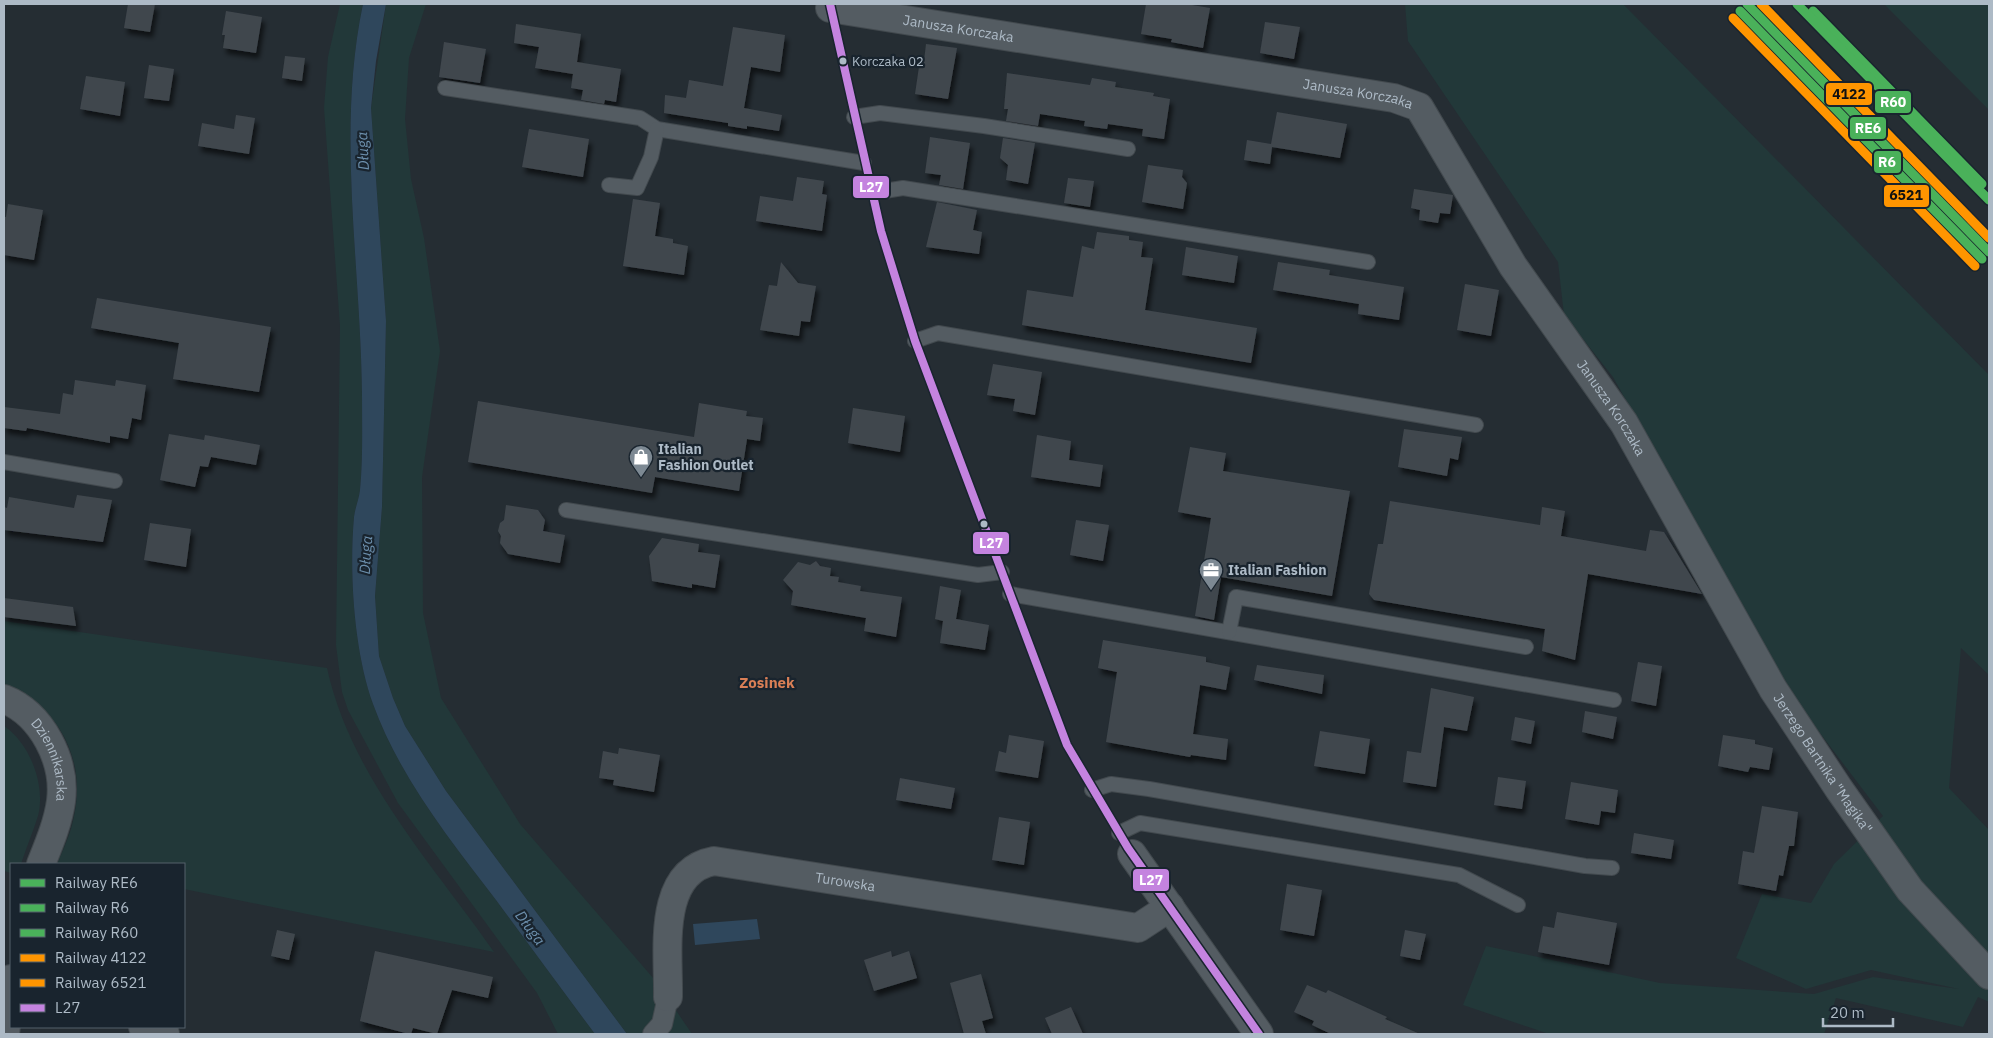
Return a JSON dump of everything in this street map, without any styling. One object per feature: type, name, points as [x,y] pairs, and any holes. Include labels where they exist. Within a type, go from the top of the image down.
[{"type":"street","name":"Janusza Korczaka","points":[[830,8],[1394,98],[1419,106],[1513,266],[1624,423],[1686,531]]},
{"type":"street","name":"Jerzego Bartnika \"Magika\"","points":[[1686,531],[1772,688],[1839,789],[1910,890],[1989,974]]},
{"type":"street","name":"Dziennikarska","points":[[4,699],[20,708],[46,737],[58,765],[62,790],[69,804],[41,863]]},
{"type":"street","points":[[1126,844],[1259,1034]]},
{"type":"street","name":"Turowska","points":[[653,1034],[662,1024],[668,997],[669,920],[675,892],[692,869],[714,861],[1138,928],[1170,907]]},
{"type":"street","points":[[5,1034],[10,993]]},
{"type":"street","points":[[146,1028],[165,1034]]},
{"type":"lane","points":[[445,88],[640,118],[657,129],[864,163]]},
{"type":"lane","points":[[854,117],[880,113],[984,126],[1128,149]]},
{"type":"lane","points":[[609,185],[637,188],[650,157],[657,129]]},
{"type":"lane","points":[[872,193],[903,188],[1368,262]]},
{"type":"lane","points":[[915,341],[938,333],[1476,425]]},
{"type":"lane","points":[[4,462],[115,481]]},
{"type":"lane","points":[[566,510],[978,575],[1002,572]]},
{"type":"lane","points":[[1010,594],[1614,700]]},
{"type":"lane","points":[[1229,632],[1236,597],[1526,647]]},
{"type":"lane","points":[[1092,790],[1111,784],[1149,789],[1586,866],[1612,868]]},
{"type":"lane","points":[[1126,844],[1140,823],[1459,875],[1518,905]]},
{"type":"green space","points":[[340,4],[363,4],[355,52],[351,101],[352,199],[362,396],[361,478],[354,517],[352,562],[354,612],[361,660],[373,704],[384,731],[411,782],[444,831],[595,1034],[558,1034],[537,993],[398,803],[348,710],[342,692],[336,645],[340,326],[324,108],[328,57]]},
{"type":"green space","points":[[386,4],[426,4],[409,58],[405,119],[411,179],[424,238],[440,351],[422,477],[423,613],[441,698],[520,824],[660,986],[653,1034],[627,1034],[446,791],[405,726],[379,656],[375,596],[382,507],[386,321],[371,108]]},
{"type":"green space","points":[[1405,4],[1623,4],[1989,375],[1989,675],[1961,648],[1949,788],[1989,830],[1989,1002],[1978,997],[1963,1027],[1836,998],[1824,1034],[1549,1034],[1463,1005],[1486,946],[1660,983],[1814,994],[1873,977],[1959,989],[1871,970],[1806,989],[1736,958],[1762,894],[1811,903],[1834,864],[1883,816],[1810,720],[1762,645],[1613,377],[1564,315],[1558,262],[1408,41]]},
{"type":"green space","points":[[1884,4],[1989,4],[1989,110]]},
{"type":"green space","points":[[4,621],[327,668],[339,708],[354,746],[374,782],[420,852],[494,952],[185,889],[185,863],[57,863],[72,826],[77,799],[73,757],[65,739],[41,707],[24,694],[4,684]]},
{"type":"green space","points":[[4,726],[21,743],[34,766],[38,779],[40,804],[38,816],[21,863],[10,863],[10,873],[4,871]]},
{"type":"green space","points":[[673,1006],[692,1034],[662,1034]]},
{"type":"water","name":"Długa","points":[[363,4],[386,4],[376,61],[371,108],[386,321],[382,507],[375,596],[379,656],[405,726],[446,791],[627,1034],[595,1034],[444,831],[411,782],[384,731],[373,704],[361,660],[354,612],[352,562],[354,517],[361,478],[362,396],[352,199],[351,101],[355,52]]},
{"type":"water","points":[[757,919],[760,939],[695,945],[693,924]]},
{"type":"building","points":[[128,4],[155,4],[150,32],[124,28]]},
{"type":"building","points":[[1146,4],[1186,4],[1210,8],[1203,48],[1171,42],[1172,39],[1141,34]]},
{"type":"building","points":[[226,11],[262,17],[256,53],[223,48],[225,35],[222,35]]},
{"type":"building","points":[[1265,22],[1300,27],[1294,59],[1260,53]]},
{"type":"building","points":[[516,24],[581,34],[577,62],[621,69],[616,102],[605,100],[604,104],[581,100],[583,90],[571,88],[573,74],[535,68],[539,47],[514,43]]},
{"type":"building","points":[[733,27],[785,35],[780,72],[751,67],[744,108],[782,115],[779,131],[747,126],[747,129],[728,126],[728,123],[664,113],[665,95],[686,98],[689,80],[723,86]]},
{"type":"building","points":[[444,42],[486,49],[480,83],[439,77]]},
{"type":"building","points":[[926,44],[957,48],[948,99],[915,94],[920,60],[924,61]]},
{"type":"building","points":[[285,56],[305,58],[302,81],[282,78]]},
{"type":"building","points":[[149,65],[174,69],[169,101],[144,98]]},
{"type":"building","points":[[1007,73],[1090,85],[1092,78],[1116,82],[1115,87],[1154,93],[1153,96],[1170,99],[1164,139],[1142,136],[1143,129],[1108,124],[1107,129],[1084,126],[1085,121],[1040,114],[1038,126],[1006,121],[1008,109],[1004,109]]},
{"type":"building","points":[[86,76],[125,82],[120,116],[80,109]]},
{"type":"building","points":[[1277,112],[1347,124],[1340,158],[1272,147],[1270,164],[1244,160],[1247,140],[1271,144]]},
{"type":"building","points":[[236,115],[255,118],[249,154],[198,146],[202,123],[234,129]]},
{"type":"building","points":[[529,129],[589,139],[583,177],[522,167]]},
{"type":"building","points":[[930,137],[970,143],[963,189],[939,185],[941,175],[925,173]]},
{"type":"building","points":[[1003,138],[1035,143],[1028,184],[1006,180],[1008,165],[1000,158]]},
{"type":"building","points":[[1148,165],[1183,170],[1182,177],[1187,183],[1183,209],[1142,202]]},
{"type":"building","points":[[797,177],[824,181],[822,194],[827,195],[822,231],[756,221],[760,196],[793,201]]},
{"type":"building","points":[[1068,178],[1094,181],[1090,207],[1064,203]]},
{"type":"building","points":[[1414,189],[1453,195],[1450,214],[1440,213],[1438,223],[1419,220],[1420,210],[1411,208]]},
{"type":"building","points":[[633,199],[660,203],[655,236],[673,239],[673,243],[688,246],[684,275],[623,266]]},
{"type":"building","points":[[937,202],[977,210],[973,230],[982,232],[979,254],[926,247]]},
{"type":"building","points":[[8,204],[43,210],[34,260],[4,255],[4,217],[6,217]]},
{"type":"building","points":[[1097,232],[1129,236],[1129,240],[1143,242],[1141,257],[1153,258],[1145,310],[1257,328],[1251,363],[1022,325],[1027,290],[1073,297],[1082,246],[1094,249]]},
{"type":"building","points":[[1186,247],[1238,256],[1234,283],[1182,275]]},
{"type":"building","points":[[781,262],[798,283],[816,286],[810,322],[801,321],[799,336],[760,330],[769,285],[777,286]]},
{"type":"building","points":[[1278,262],[1330,270],[1329,275],[1404,287],[1399,320],[1358,314],[1359,304],[1273,290]]},
{"type":"building","points":[[1465,284],[1499,290],[1491,336],[1457,330]]},
{"type":"building","points":[[97,298],[271,327],[259,392],[173,379],[179,343],[91,328]]},
{"type":"building","points":[[993,364],[1042,372],[1035,415],[1013,411],[1015,399],[987,395]]},
{"type":"building","points":[[75,380],[115,386],[116,380],[146,385],[141,420],[132,418],[128,439],[110,436],[110,443],[27,428],[26,431],[4,428],[4,407],[60,414],[63,393],[73,395]]},
{"type":"building","points":[[478,401],[694,437],[699,403],[747,411],[746,416],[763,418],[760,441],[747,439],[739,491],[655,477],[652,493],[468,462]]},
{"type":"building","points":[[853,408],[905,416],[900,452],[848,443]]},
{"type":"building","points":[[1404,429],[1462,437],[1458,460],[1450,458],[1447,476],[1398,467]]},
{"type":"building","points":[[169,434],[204,440],[205,435],[260,445],[256,465],[211,457],[208,467],[200,466],[195,487],[160,480]]},
{"type":"building","points":[[1037,435],[1071,441],[1069,460],[1103,465],[1100,487],[1031,477]]},
{"type":"building","points":[[1190,447],[1226,453],[1223,471],[1350,491],[1332,596],[1221,577],[1214,620],[1195,616],[1211,518],[1178,512]]},
{"type":"building","points":[[77,495],[112,500],[103,542],[4,530],[4,507],[7,508],[9,497],[74,508]]},
{"type":"building","points":[[1390,501],[1540,525],[1542,507],[1565,511],[1561,536],[1646,551],[1650,530],[1664,532],[1702,594],[1588,574],[1575,660],[1542,651],[1545,629],[1374,600],[1369,594],[1378,544],[1383,544]]},
{"type":"building","points":[[506,505],[538,510],[545,520],[543,531],[565,535],[560,563],[508,554],[500,543],[501,536],[498,531],[500,523],[504,520]]},
{"type":"building","points":[[1076,520],[1109,525],[1103,561],[1070,555]]},
{"type":"building","points":[[150,523],[191,529],[186,567],[144,560]]},
{"type":"building","points":[[662,538],[699,544],[698,552],[720,555],[715,588],[692,584],[692,588],[652,581],[649,556]]},
{"type":"building","points":[[816,561],[820,566],[831,568],[830,576],[839,577],[838,582],[861,586],[860,591],[902,597],[896,637],[864,631],[866,618],[791,605],[793,591],[783,580],[798,562],[810,565]]},
{"type":"building","points":[[940,586],[961,590],[956,619],[989,625],[985,650],[940,643],[943,621],[935,619]]},
{"type":"building","points":[[4,598],[73,607],[76,626],[4,617]]},
{"type":"building","points":[[1103,640],[1206,657],[1206,662],[1230,667],[1226,690],[1200,685],[1193,734],[1228,739],[1226,760],[1191,755],[1190,757],[1106,742],[1117,672],[1098,668]]},
{"type":"building","points":[[1638,662],[1662,666],[1656,706],[1631,701]]},
{"type":"building","points":[[1257,665],[1324,675],[1322,694],[1254,680]]},
{"type":"building","points":[[1431,688],[1474,697],[1467,731],[1444,727],[1436,787],[1403,782],[1407,751],[1421,753]]},
{"type":"building","points":[[1585,711],[1617,717],[1613,739],[1582,732]]},
{"type":"building","points":[[1515,717],[1535,721],[1531,744],[1511,740]]},
{"type":"building","points":[[1320,731],[1370,739],[1365,774],[1314,766]]},
{"type":"building","points":[[1009,735],[1044,741],[1038,778],[995,771],[999,751],[1006,753]]},
{"type":"building","points":[[1723,735],[1755,740],[1755,744],[1773,748],[1769,770],[1750,767],[1748,772],[1718,766]]},
{"type":"building","points":[[619,748],[660,755],[654,792],[613,785],[614,780],[599,778],[603,751],[618,754]]},
{"type":"building","points":[[1498,777],[1526,781],[1522,809],[1494,805]]},
{"type":"building","points":[[900,778],[955,788],[951,809],[896,800]]},
{"type":"building","points":[[1571,782],[1618,790],[1615,813],[1601,811],[1599,825],[1565,819]]},
{"type":"building","points":[[1762,806],[1798,812],[1794,846],[1789,846],[1783,876],[1779,875],[1776,891],[1738,884],[1743,851],[1754,853]]},
{"type":"building","points":[[999,817],[1030,822],[1024,865],[992,860]]},
{"type":"building","points":[[1634,833],[1674,840],[1671,859],[1631,853]]},
{"type":"building","points":[[1287,884],[1322,890],[1314,936],[1280,930]]},
{"type":"building","points":[[1557,912],[1617,923],[1609,965],[1538,952],[1543,926],[1554,928]]},
{"type":"building","points":[[277,930],[295,934],[289,960],[271,956]]},
{"type":"building","points":[[1405,930],[1426,934],[1420,960],[1400,956]]},
{"type":"building","points":[[375,951],[493,977],[488,998],[452,990],[437,1034],[413,1028],[411,1034],[409,1034],[360,1021]]},
{"type":"building","points":[[891,951],[892,957],[909,951],[917,978],[874,991],[864,960]]},
{"type":"building","points":[[981,974],[993,1018],[982,1021],[986,1034],[964,1034],[950,983]]},
{"type":"building","points":[[1307,985],[1326,993],[1328,990],[1387,1017],[1385,1019],[1420,1034],[1331,1034],[1312,1025],[1314,1021],[1294,1012]]},
{"type":"building","points":[[1071,1007],[1083,1034],[1052,1034],[1045,1018]]},
{"type":"rail line","name":"RE6","points":[[1747,4],[1989,252]]},
{"type":"rail line","name":"4122","points":[[1761,4],[1989,238]]},
{"type":"rail line","name":"R60","points":[[1797,4],[1989,200]]},
{"type":"rail line","name":"R6","points":[[1740,11],[1982,259]]},
{"type":"rail line","name":"R6","points":[[1813,11],[1982,184]]},
{"type":"rail line","name":"6521","points":[[1733,18],[1975,266]]},
{"type":"transit line","name":"L27","points":[[830,4],[881,231],[915,341],[1067,745],[1128,848],[1259,1034]]},
{"type":"place","name":"Korczaka 02","points":[[843,61]]},
{"type":"place","name":"Italian Fashion Outlet","points":[[641,478]]},
{"type":"place","name":"Italian Fashion","points":[[1211,591]]},
{"type":"district","name":"Zosinek","points":[[767,683]]}]
